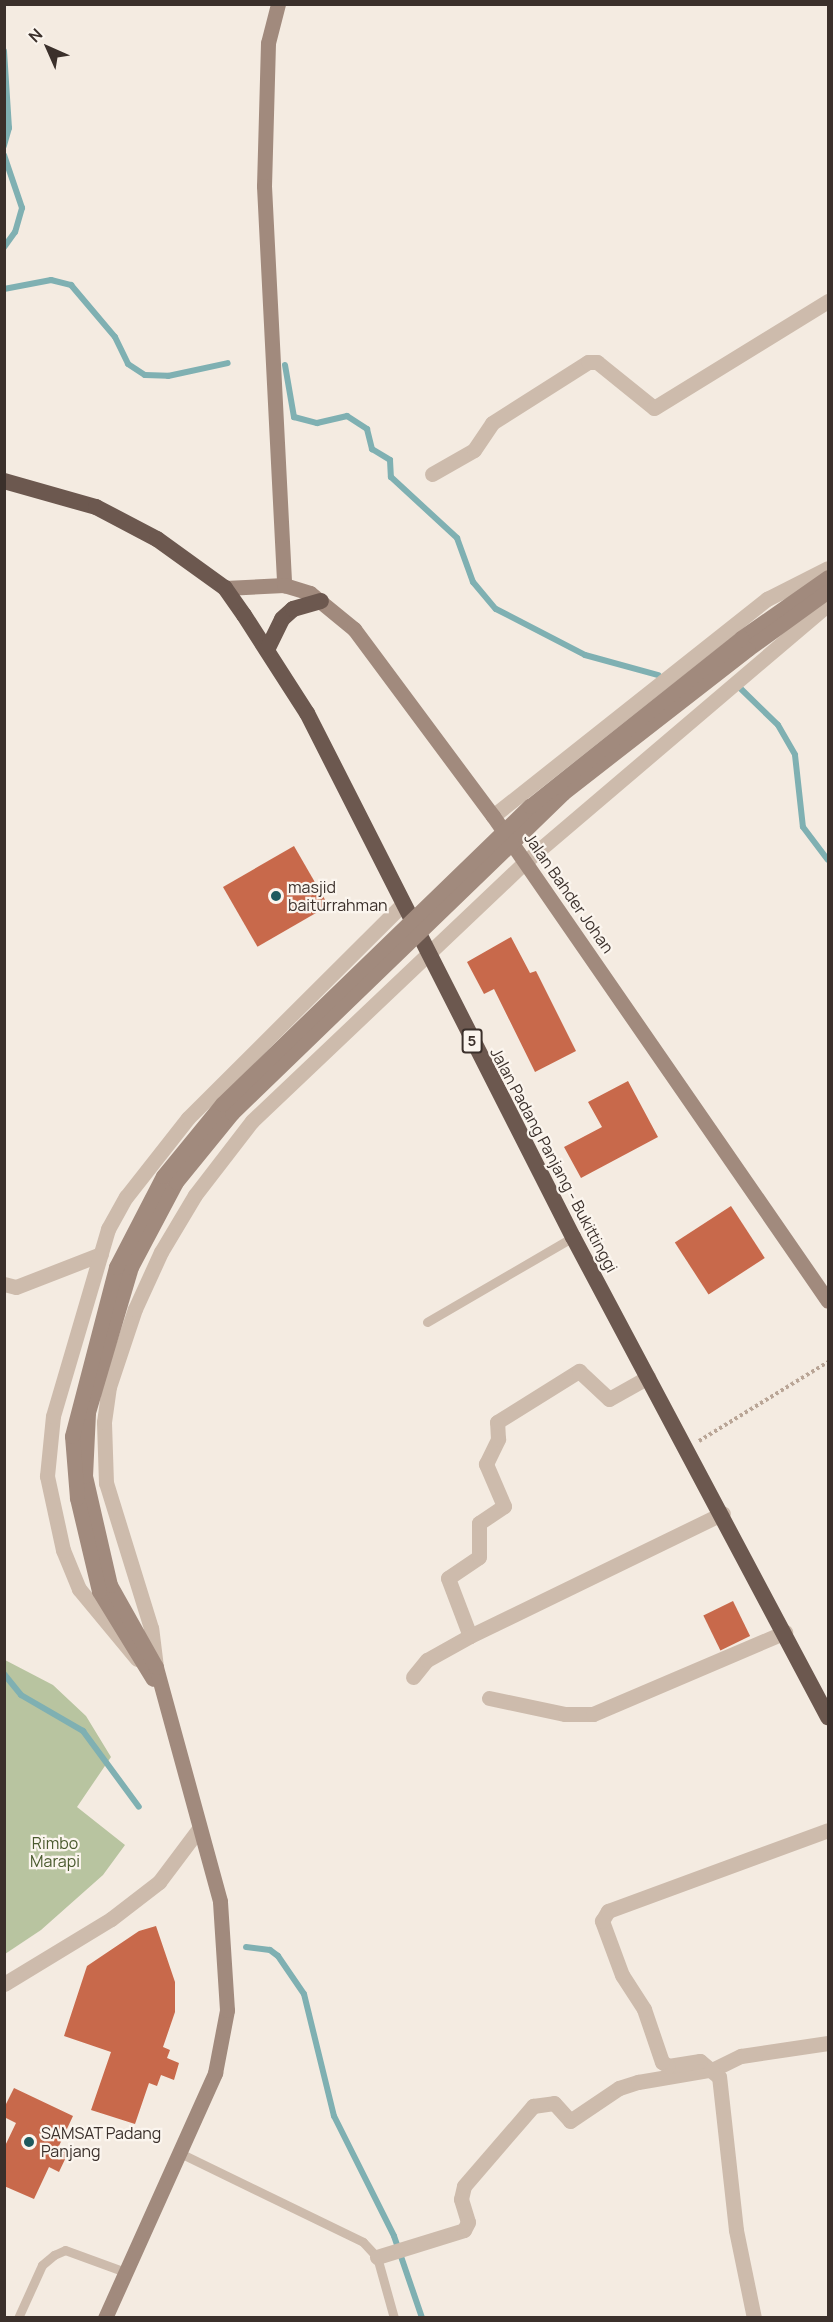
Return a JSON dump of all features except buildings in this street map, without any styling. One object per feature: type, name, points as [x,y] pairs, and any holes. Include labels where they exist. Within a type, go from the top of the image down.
[{"type":"highway","name":"Jalan Padang Panjang - Bukittinggi","points":[[4,481],[96,507],[157,539],[225,588],[267,650],[307,713],[402,905],[573,1237],[688,1447],[828,1717]]},
{"type":"highway","points":[[267,650],[282,619],[293,609],[321,601]]},
{"type":"main road","points":[[278,4],[268,43],[264,186],[284,585]]},
{"type":"main road","points":[[163,1691],[137,1659],[104,1588],[77,1498],[72,1436],[116,1267],[163,1176],[222,1104],[530,806],[744,644],[828,577]]},
{"type":"main road","name":"Jalan Bahder Johan","points":[[225,588],[284,585],[321,601],[354,629],[493,816],[828,1301]]},
{"type":"main road","points":[[744,644],[828,591]]},
{"type":"main road","points":[[104,1588],[156,1667],[163,1691],[198,1830],[220,1901],[227,2010],[215,2073],[182,2154],[105,2318]]},
{"type":"street","points":[[432,474],[474,450],[492,423],[588,362],[597,362],[654,408],[828,302]]},
{"type":"street","points":[[493,816],[767,599],[828,568]]},
{"type":"street","points":[[156,1667],[151,1628],[106,1483],[102,1448],[109,1387],[135,1309],[195,1195],[252,1121],[525,862],[828,604]]},
{"type":"street","points":[[137,1659],[104,1625],[79,1589],[63,1550],[47,1476],[52,1416],[101,1254],[126,1197],[188,1118],[402,905]]},
{"type":"street","points":[[6,1288],[101,1254]]},
{"type":"street","points":[[470,1636],[448,1578],[479,1557],[479,1523],[504,1506],[486,1464],[498,1439],[496,1422],[579,1371],[609,1399],[648,1377]]},
{"type":"street","points":[[413,1677],[427,1659],[470,1636],[723,1513]]},
{"type":"street","points":[[489,1698],[565,1714],[593,1714],[785,1632]]},
{"type":"street","points":[[4,1984],[111,1919],[159,1882],[198,1830]]},
{"type":"street","points":[[753,2318],[736,2230],[719,2077],[714,2069],[700,2061],[668,2066],[662,2062],[644,2009],[622,1975],[603,1915],[828,1830]]},
{"type":"street","points":[[377,2257],[464,2230],[464,2186],[533,2106],[554,2103],[570,2121],[620,2088],[714,2069],[729,2058],[828,2043]]},
{"type":"lane","points":[[427,1322],[573,1237]]},
{"type":"lane","points":[[182,2154],[363,2242],[377,2257],[394,2318]]},
{"type":"lane","points":[[18,2318],[42,2265],[54,2254],[65,2250],[128,2273]]},
{"type":"path","points":[[688,1447],[828,1362]]},
{"type":"green space","name":"Rimbo Marapi","points":[[5,1660],[53,1685],[86,1716],[111,1757],[77,1807],[125,1845],[103,1875],[41,1930],[5,1954]]},
{"type":"waterway","points":[[4,51],[9,128],[4,146]]},
{"type":"waterway","points":[[4,155],[22,208],[15,232],[4,247]]},
{"type":"waterway","points":[[4,289],[51,280],[71,285],[115,337],[128,364],[145,375],[168,376],[228,363]]},
{"type":"waterway","points":[[285,365],[294,417],[317,423],[347,416],[367,429],[372,449],[390,460],[391,477],[457,538],[473,582],[496,609],[585,655],[658,675]]},
{"type":"waterway","points":[[739,687],[778,725],[795,755],[803,827],[828,860]]},
{"type":"waterway","points":[[4,1674],[21,1695],[83,1731],[139,1807]]},
{"type":"waterway","points":[[246,1947],[270,1950],[278,1956],[304,1994],[334,2116],[394,2236],[422,2318]]},
{"type":"place","name":"masjid baiturrahman","points":[[276,896]]},
{"type":"place","name":"SAMSAT Padang Panjang","points":[[29,2142]]}]
